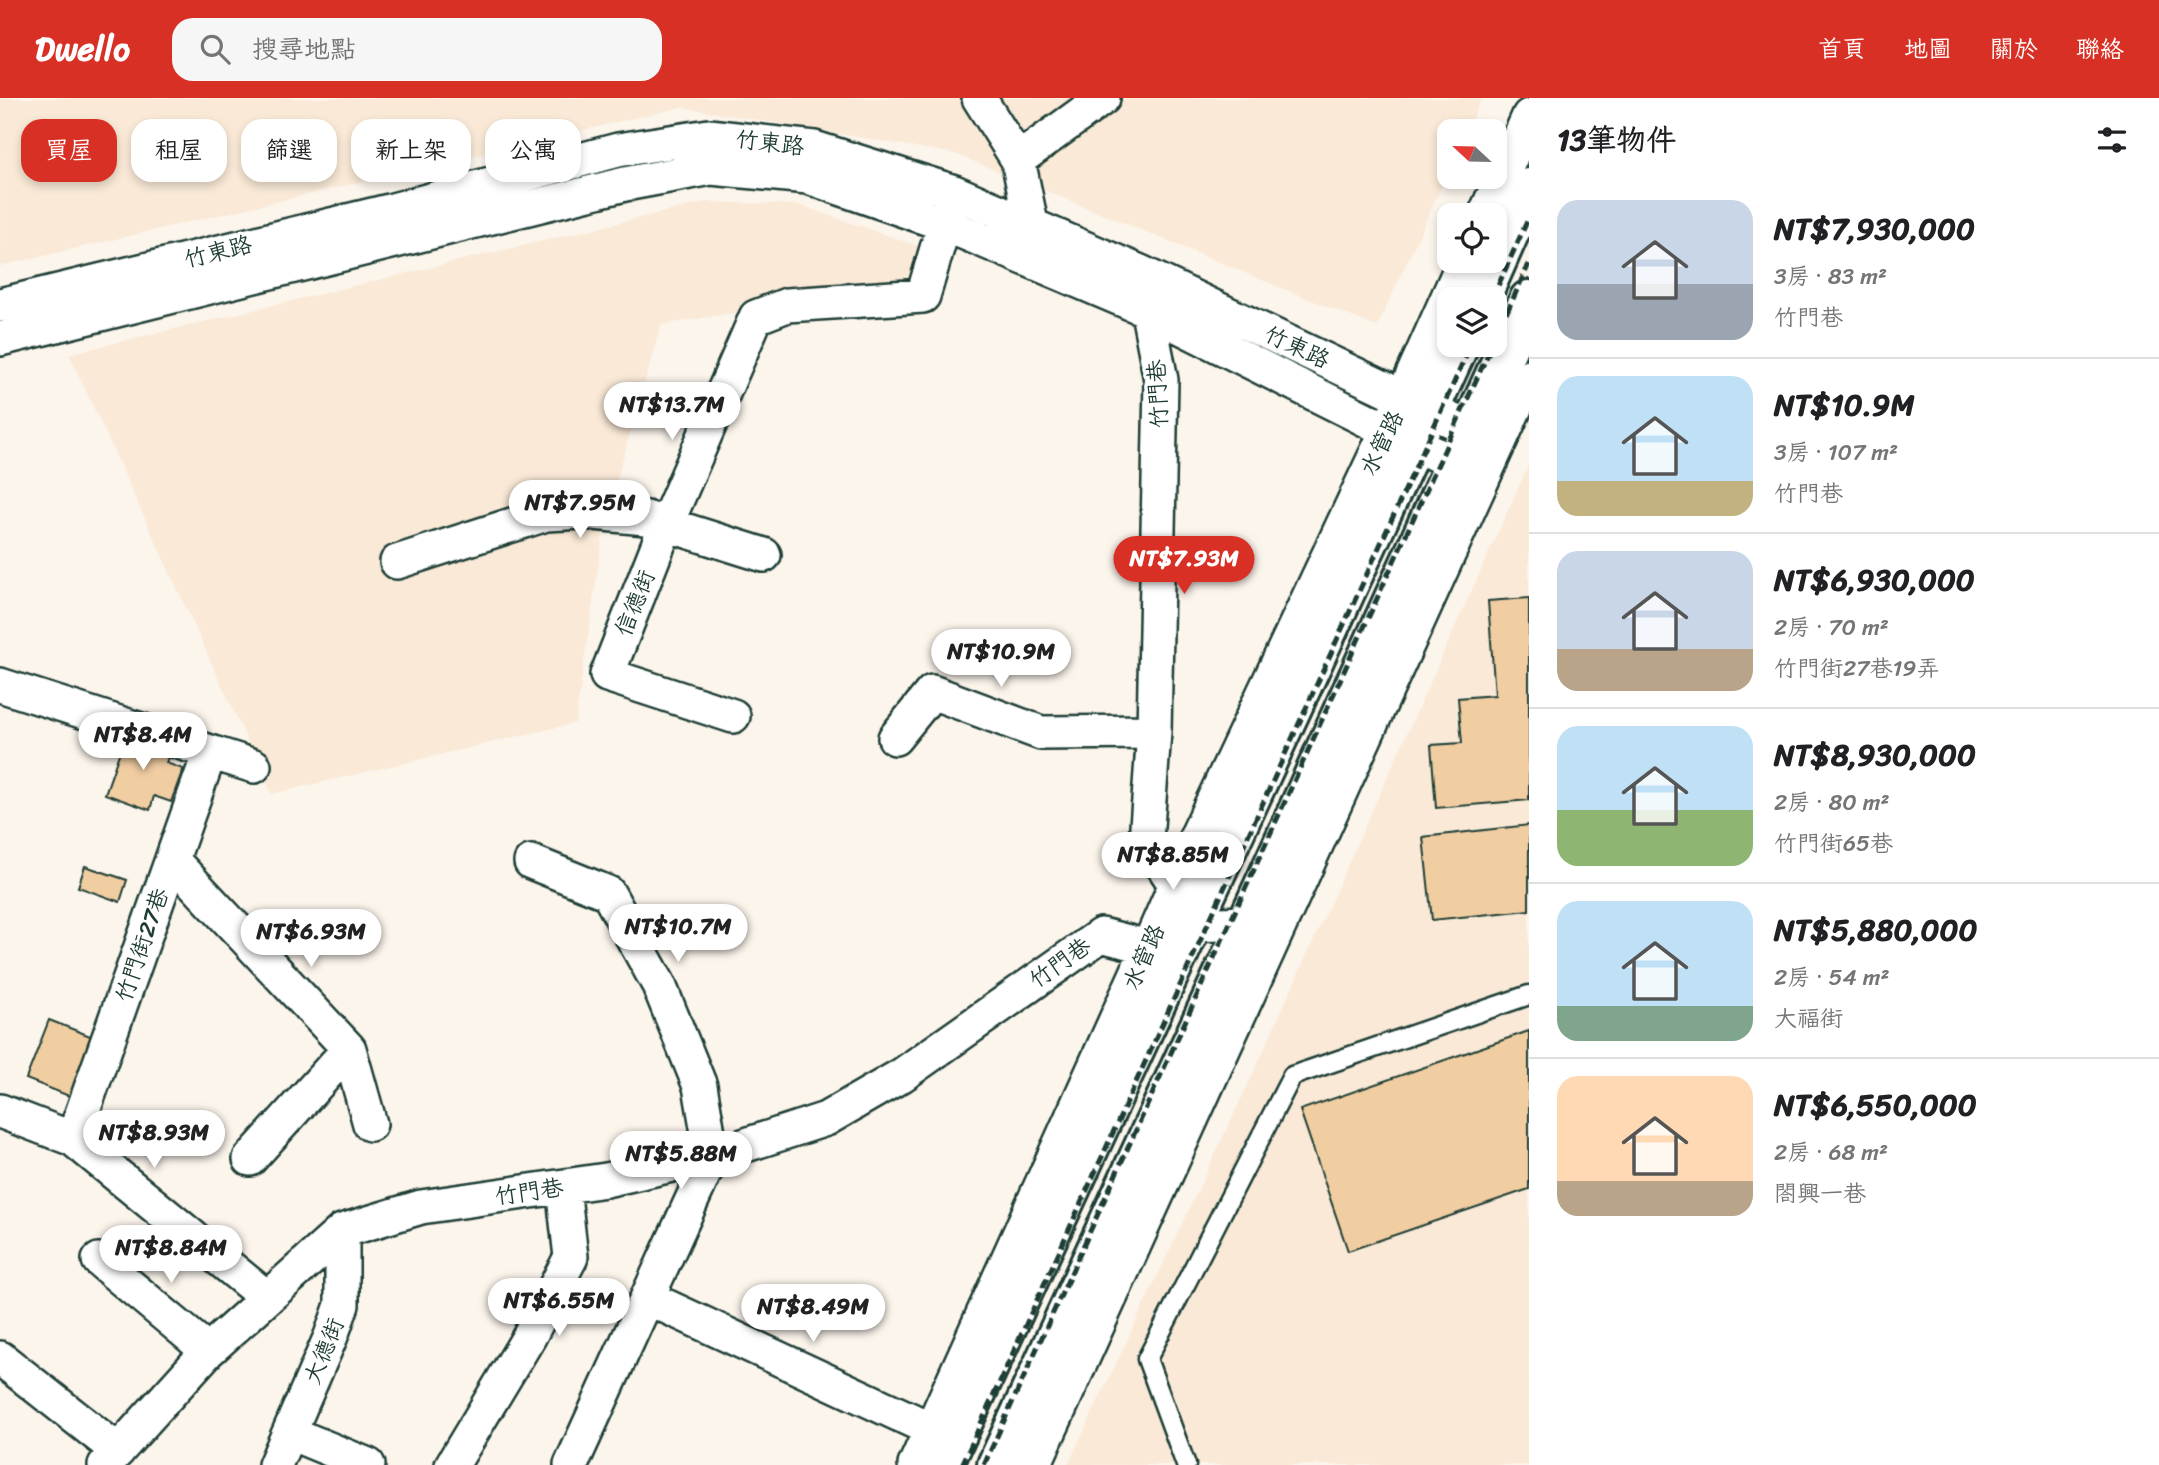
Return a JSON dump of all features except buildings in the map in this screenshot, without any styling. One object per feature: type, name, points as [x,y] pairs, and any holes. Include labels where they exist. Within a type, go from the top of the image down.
[{"type":"street","points":[[979,98],[1018,160],[1031,223]]},
{"type":"street","points":[[1018,160],[1103,98]]},
{"type":"street","points":[[1490,203],[1529,116]]},
{"type":"street","name":"竹東路","points":[[0,305],[389,211],[618,150],[709,136],[814,148],[954,192],[1140,272],[1485,436]]},
{"type":"street","name":"竹東路","points":[[0,339],[625,184],[711,168],[808,177],[944,224],[1147,310],[1468,472]]},
{"type":"street","points":[[1484,287],[1529,188]]},
{"type":"street","name":"信德街","points":[[733,716],[607,675],[666,525],[755,317],[787,305],[923,296],[954,192]]},
{"type":"street","name":"竹門巷","points":[[1140,272],[1161,380],[1154,732],[1146,840],[1175,884],[1191,925]]},
{"type":"street","name":"水管路","points":[[943,1444],[1175,884],[1417,404],[1460,273]]},
{"type":"street","points":[[1034,1465],[1262,927],[1485,436],[1529,300]]},
{"type":"street","name":"水管路","points":[[1417,404],[1450,357]]},
{"type":"street","points":[[1485,436],[1529,377]]},
{"type":"street","name":"水管路","points":[[915,1465],[943,1444],[1191,925],[1400,438]]},
{"type":"street","points":[[397,562],[546,514],[583,512],[646,518],[764,555]]},
{"type":"street","points":[[0,685],[254,766]]},
{"type":"street","points":[[895,738],[932,692],[1041,733],[1154,732]]},
{"type":"street","name":"竹門街27巷","points":[[74,1139],[210,752]]},
{"type":"street","points":[[172,860],[349,1049],[370,1124]]},
{"type":"street","points":[[531,862],[608,893],[659,985],[700,1086],[712,1156],[577,1463]]},
{"type":"street","points":[[1148,947],[1191,925],[1262,927]]},
{"type":"street","points":[[997,1465],[1262,927]]},
{"type":"street","name":"竹門巷","points":[[112,1458],[208,1351],[342,1231],[421,1208],[606,1180],[712,1156],[826,1119],[902,1075],[1101,935],[1148,947]]},
{"type":"street","points":[[250,1159],[349,1049]]},
{"type":"street","points":[[0,1111],[74,1139],[267,1298]]},
{"type":"street","points":[[452,1465],[529,1337],[570,1256],[563,1186]]},
{"type":"street","name":"大德街","points":[[275,1465],[342,1305],[342,1231]]},
{"type":"street","points":[[99,1260],[208,1351]]},
{"type":"street","points":[[648,1298],[943,1444]]},
{"type":"street","points":[[0,1357],[112,1458]]},
{"type":"street","points":[[290,1433],[368,1465]]},
{"type":"lane","points":[[1186,1465],[1147,1359],[1292,1076],[1529,995]]},
{"type":"shaded area","points":[[0,98],[1482,98],[1472,119],[1437,119],[1437,189],[1440,189],[1377,327],[956,154],[682,107],[581,131],[581,119],[485,119],[485,153],[471,156],[471,119],[351,119],[351,182],[360,182],[0,266]]},
{"type":"shaded area","points":[[706,202],[799,205],[941,254],[914,282],[661,325],[605,521],[575,723],[272,794],[69,354]]},
{"type":"shaded area","points":[[1529,464],[1529,1465],[1068,1465],[1253,1074]]},
{"type":"railway","points":[[1497,287],[1529,217]]},
{"type":"railway","points":[[1507,312],[1529,264]]},
{"type":"railway","points":[[962,1465],[1466,357]]},
{"type":"railway","points":[[984,1465],[1487,357]]}]
